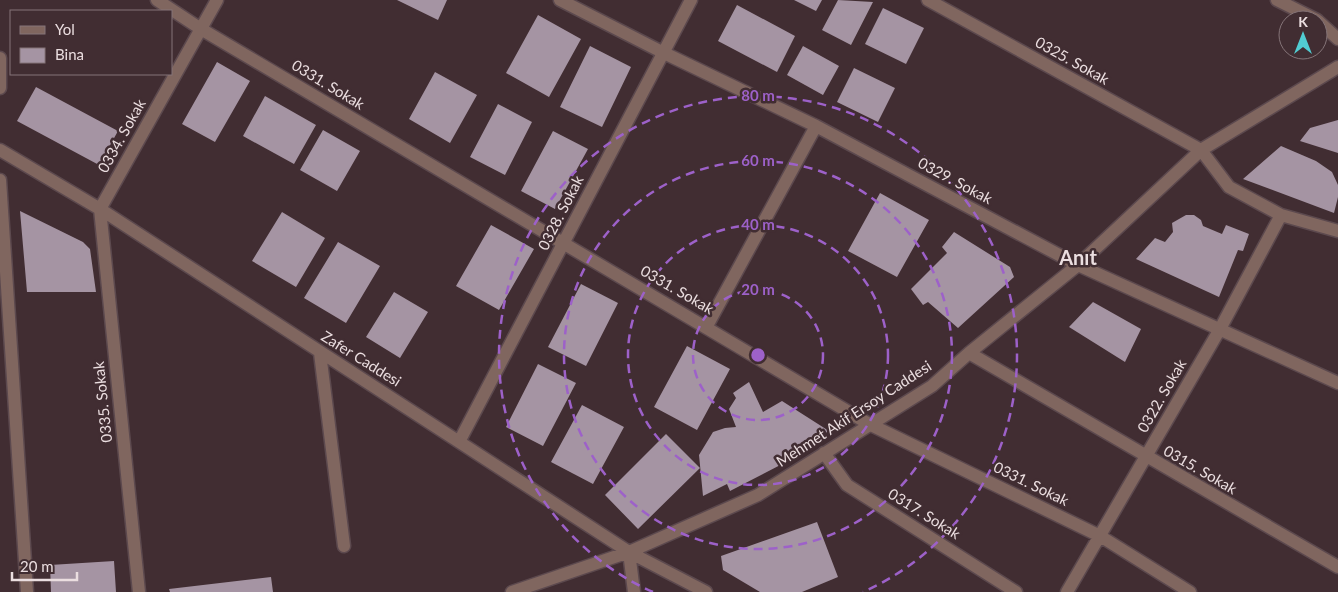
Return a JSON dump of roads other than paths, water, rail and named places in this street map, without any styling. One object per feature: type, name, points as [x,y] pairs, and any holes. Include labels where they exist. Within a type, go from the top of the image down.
[{"type":"street","name":"0331. Sokak","points":[[157,0],[201,29],[869,424],[1100,536],[1190,592]]},
{"type":"street","name":"0334. Sokak","points":[[100,209],[217,0]]},
{"type":"street","name":"0329. Sokak","points":[[560,0],[662,52],[816,126],[1078,265],[1338,383]]},
{"type":"street","name":"0328. Sokak","points":[[460,440],[662,52],[691,0]]},
{"type":"street","name":"0325. Sokak","points":[[928,0],[1201,150]]},
{"type":"street","points":[[1277,0],[1297,10]]},
{"type":"street","points":[[1328,30],[1338,40]]},
{"type":"street","points":[[0,58],[0,88]]},
{"type":"street","name":"Mehmet Akif Ersoy Caddesi","points":[[512,592],[629,552],[758,495],[932,386],[969,353],[1078,265],[1201,150],[1338,66]]},
{"type":"street","points":[[706,326],[816,126]]},
{"type":"street","name":"Zafer Caddesi","points":[[0,150],[100,209],[320,354],[460,440],[629,552],[706,592]]},
{"type":"street","points":[[1201,150],[1229,187],[1281,215],[1338,231]]},
{"type":"street","points":[[0,180],[27,592]]},
{"type":"street","name":"0335. Sokak","points":[[100,209],[139,592]]},
{"type":"street","name":"0322. Sokak","points":[[1067,592],[1220,329],[1281,215]]},
{"type":"street","name":"0315. Sokak","points":[[969,353],[1145,457],[1338,567]]},
{"type":"street","points":[[320,354],[344,546]]},
{"type":"street","name":"0317. Sokak","points":[[824,453],[847,485],[1016,592]]},
{"type":"street","points":[[629,552],[634,592]]},
{"type":"district","name":"Anıt","points":[[1078,258]]}]
